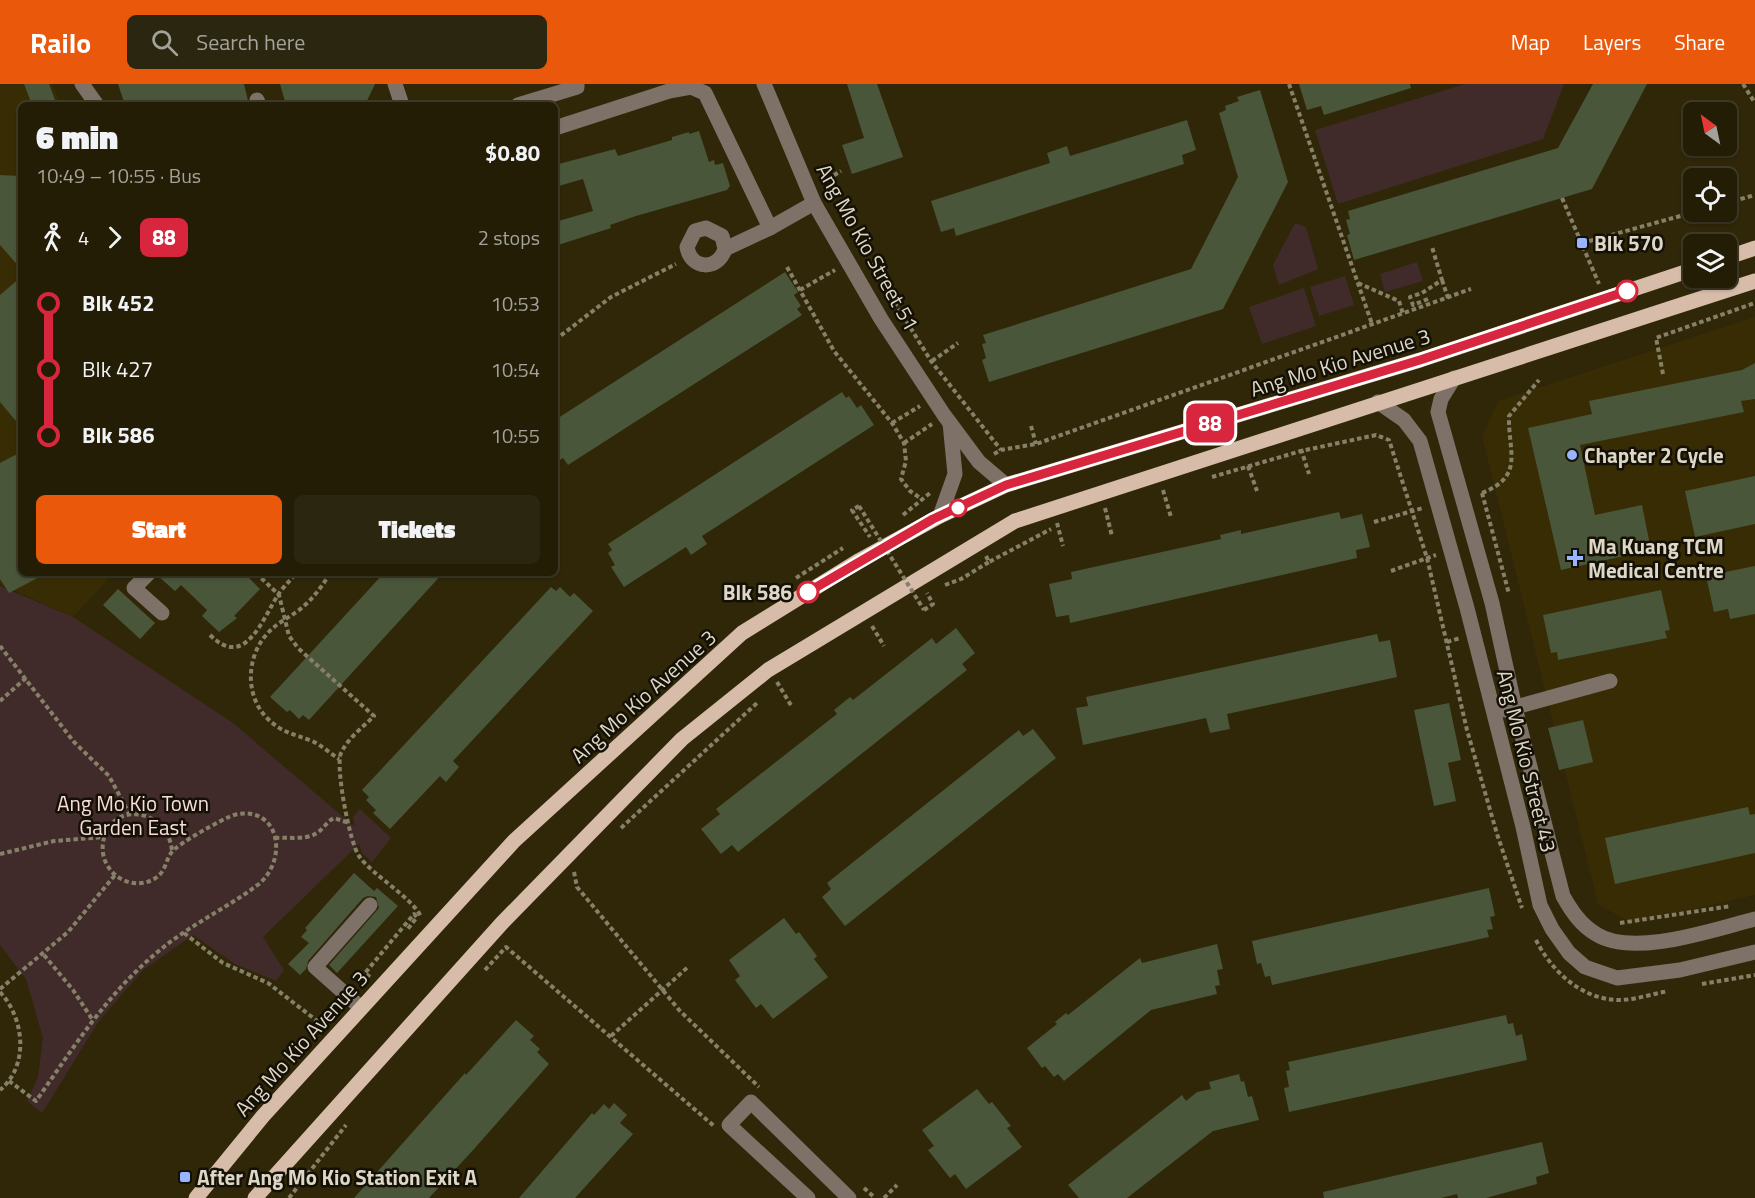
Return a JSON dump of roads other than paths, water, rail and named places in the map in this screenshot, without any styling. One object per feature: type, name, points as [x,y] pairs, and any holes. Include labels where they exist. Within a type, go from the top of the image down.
[{"type":"main road","points":[[1737,254],[1755,248]]},
{"type":"main road","name":"Ang Mo Kio Avenue 3","points":[[196,1198],[263,1116],[360,1007],[514,842],[742,633],[860,560],[940,516],[1006,485],[1420,360],[1683,273]]},
{"type":"main road","points":[[255,1198],[502,923],[682,739],[768,670],[1015,521],[1755,282]]},
{"type":"street","points":[[82,84],[95,102]]},
{"type":"street","points":[[395,84],[401,102]]},
{"type":"street","points":[[528,102],[577,87],[577,84]]},
{"type":"street","name":"Ang Mo Kio Street 51","points":[[764,84],[819,199],[881,319],[950,423],[979,462],[1006,485]]},
{"type":"street","points":[[558,127],[669,91],[692,87],[705,93],[770,228]]},
{"type":"street","points":[[725,249],[722,236],[712,228],[700,228],[688,241],[687,247],[691,258],[701,265],[714,264],[723,255],[725,249],[770,228],[819,199]]},
{"type":"street","name":"Ang Mo Kio Street 43","points":[[1454,378],[1441,399],[1438,412],[1492,603],[1543,822],[1563,896],[1574,916],[1597,935],[1625,944],[1675,938],[1755,920]]},
{"type":"street","name":"Ang Mo Kio Street 43","points":[[1378,402],[1404,420],[1420,441],[1451,550],[1523,827],[1540,905],[1569,953],[1585,968],[1617,978],[1680,970],[1755,952]]},
{"type":"street","name":"Ang Mo Kio Street 51","points":[[940,516],[955,474],[950,423]]},
{"type":"street","points":[[145,576],[134,588],[162,613]]},
{"type":"street","points":[[1493,712],[1610,681]]},
{"type":"street","points":[[1523,827],[1543,822]]},
{"type":"street","points":[[360,1007],[315,967],[370,905]]},
{"type":"street","points":[[808,1198],[725,1129],[751,1102],[849,1198]]},
{"type":"place","name":"Blk 570","points":[[1582,243]]},
{"type":"place","name":"Chapter 2 Cycle","points":[[1572,455]]},
{"type":"place","name":"Ma Kuang TCM Medical Centre","points":[[1575,558]]},
{"type":"place","name":"Blk 586","points":[[808,592]]},
{"type":"place","name":"After Ang Mo Kio Station Exit A","points":[[185,1177]]},
{"type":"park label","name":"Ang Mo Kio Town Garden East","points":[[133,815]]}]
